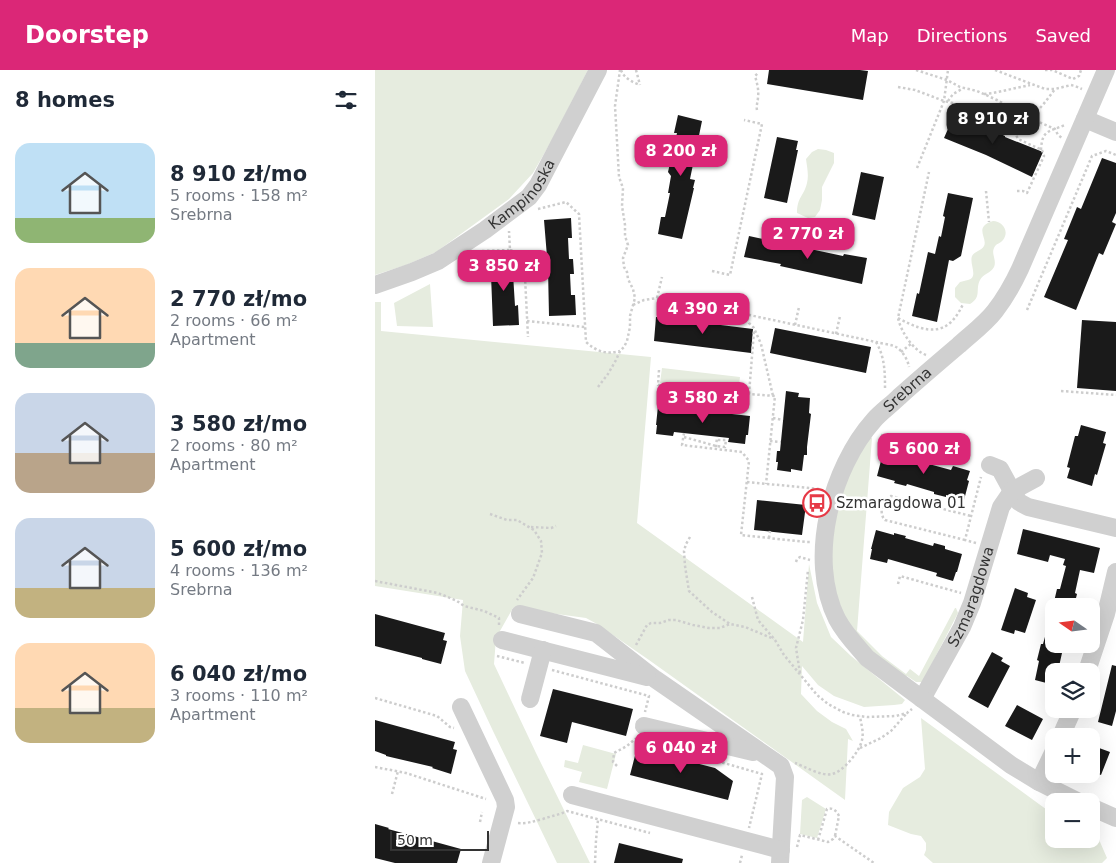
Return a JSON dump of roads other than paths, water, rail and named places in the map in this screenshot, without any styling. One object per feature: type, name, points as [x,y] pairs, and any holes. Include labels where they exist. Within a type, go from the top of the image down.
[{"type":"street","name":"Kampinoska","points":[[375,285],[412,272],[438,260],[485,230],[529,197],[538,185],[598,70]]},
{"type":"street","name":"Srebrna","points":[[1061,793],[1011,765],[867,658],[848,637],[836,617],[827,592],[824,566],[825,531],[829,510],[841,473],[867,428],[875,418],[995,312],[1007,295],[1106,70]]},
{"type":"street","points":[[1085,119],[1116,132]]},
{"type":"street","points":[[986,467],[1000,469],[1019,502],[1028,507],[1116,528]]},
{"type":"street","points":[[1012,491],[1035,478]]},
{"type":"street","name":"Szmaragdowa","points":[[922,699],[962,627],[972,603],[1001,507],[1012,491]]},
{"type":"street","points":[[1090,663],[1106,614],[1116,572]]},
{"type":"street","points":[[517,610],[596,633],[655,679],[781,766],[785,777],[786,856],[745,840],[569,803]]},
{"type":"street","points":[[500,648],[541,659],[655,679]]},
{"type":"street","points":[[530,700],[541,659]]},
{"type":"street","points":[[461,707],[505,800],[506,807],[491,863]]},
{"type":"street","points":[[642,725],[762,754]]},
{"type":"street","points":[[1039,782],[1045,770]]},
{"type":"street","points":[[1100,812],[1116,818]]},
{"type":"place","name":"Szmaragdowa 01","points":[[817,503]]}]
